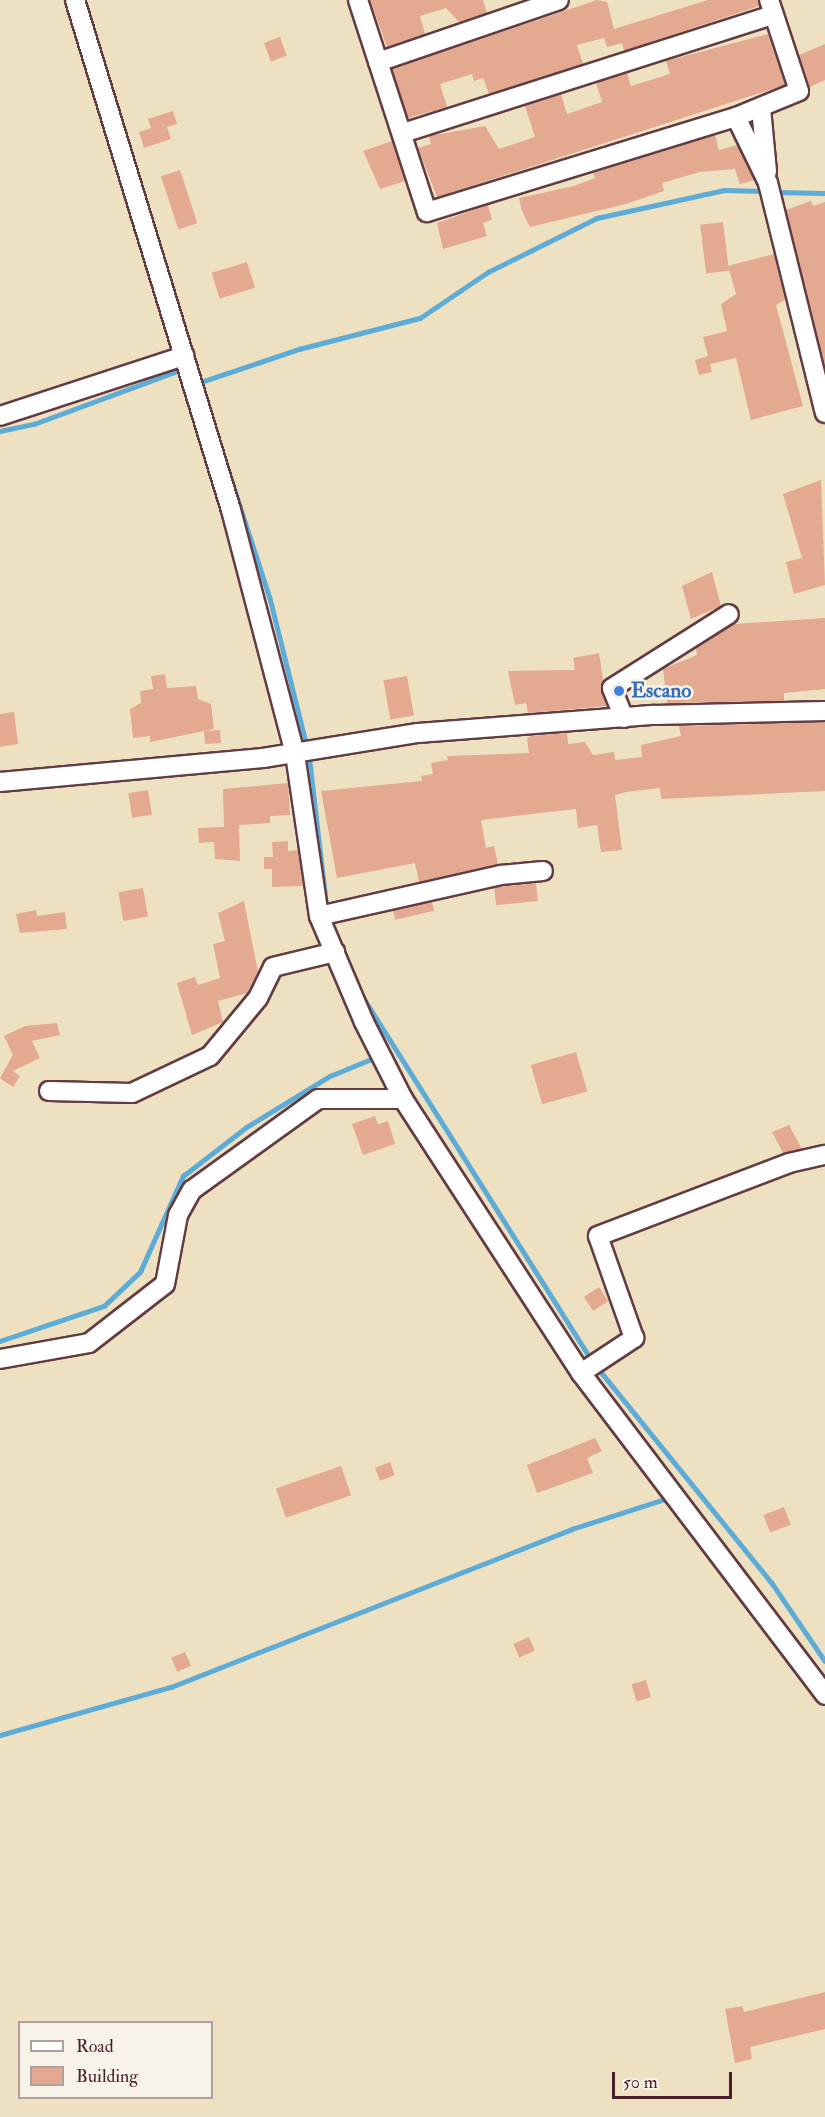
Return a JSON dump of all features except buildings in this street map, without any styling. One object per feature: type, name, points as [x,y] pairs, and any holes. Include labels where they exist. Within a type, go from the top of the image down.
[{"type":"street","points":[[75,0],[184,356],[295,754],[320,916],[334,952],[403,1099],[581,1373],[825,1695]]},
{"type":"street","points":[[358,0],[427,212],[736,117],[800,91],[771,8],[403,133]]},
{"type":"street","points":[[378,62],[560,0]]},
{"type":"street","points":[[761,108],[768,183]]},
{"type":"street","points":[[736,117],[768,183],[819,357],[825,413]]},
{"type":"street","points":[[0,416],[184,356]]},
{"type":"street","points":[[624,718],[612,688],[729,614]]},
{"type":"street","points":[[0,782],[295,754],[418,733],[624,718],[825,711]]},
{"type":"street","points":[[320,916],[501,875],[543,871]]},
{"type":"street","points":[[49,1091],[132,1093],[210,1056],[258,998],[273,967],[334,952]]},
{"type":"street","points":[[0,1359],[89,1343],[165,1284],[178,1215],[192,1190],[318,1100],[403,1099]]},
{"type":"street","points":[[581,1373],[634,1338],[598,1236],[789,1163],[825,1155]]},
{"type":"waterway","points":[[198,383],[299,349],[420,318],[488,272],[597,218],[724,190],[765,191]]},
{"type":"waterway","points":[[774,192],[825,193]]},
{"type":"waterway","points":[[0,431],[34,424],[183,369]]},
{"type":"waterway","points":[[227,466],[270,598],[307,746]]},
{"type":"waterway","points":[[309,754],[327,909]]},
{"type":"waterway","points":[[363,997],[592,1360]]},
{"type":"waterway","points":[[0,1341],[104,1306],[140,1272],[183,1176],[245,1128],[330,1076],[376,1057]]},
{"type":"waterway","points":[[597,1367],[772,1583],[825,1661]]},
{"type":"waterway","points":[[0,1735],[171,1687],[572,1529],[671,1497]]},
{"type":"place","name":"Escano","points":[[619,691]]}]
